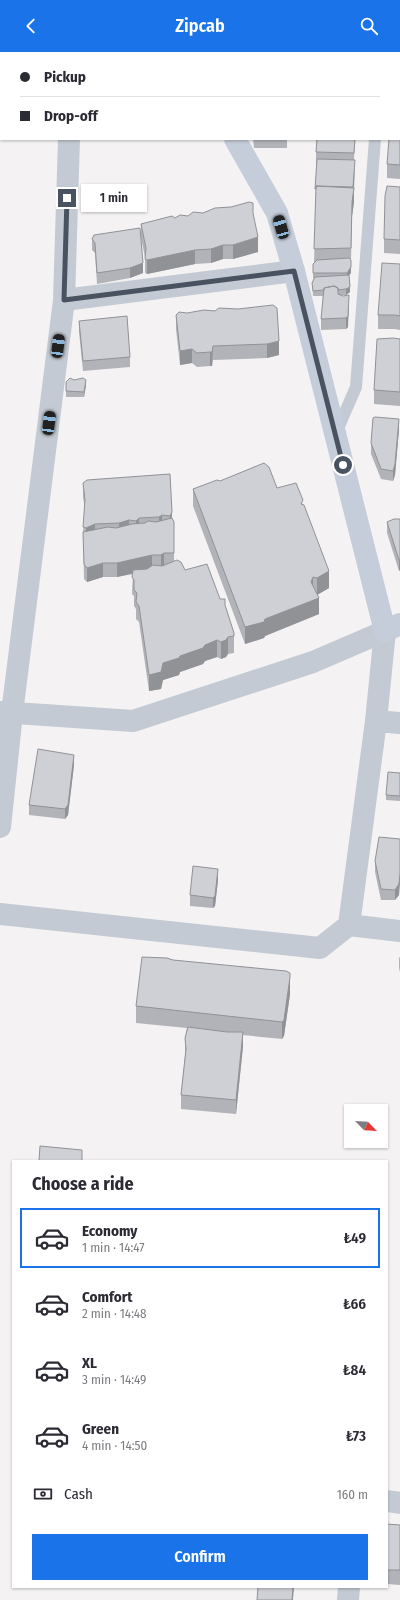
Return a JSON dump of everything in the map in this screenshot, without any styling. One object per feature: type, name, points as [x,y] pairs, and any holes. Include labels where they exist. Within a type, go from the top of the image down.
[{"type":"street","points":[[0,828],[6,713],[64,300],[69,140]]},
{"type":"street","points":[[235,140],[277,213],[294,271],[335,435],[392,628],[376,721],[349,926]]},
{"type":"street","points":[[64,300],[294,271]]},
{"type":"street","points":[[6,713],[134,721],[313,662],[392,628]]},
{"type":"street","points":[[376,721],[400,723]]},
{"type":"street","points":[[0,914],[320,948],[349,926],[400,931]]},
{"type":"street","points":[[388,1501],[400,1503]]},
{"type":"street","points":[[348,1600],[349,1588]]},
{"type":"lane","points":[[335,435],[356,387],[375,140]]},
{"type":"building","points":[[317,140],[355,140],[354,153],[316,152]]},
{"type":"building","points":[[389,140],[400,140],[400,165],[387,164]]},
{"type":"building","points":[[317,159],[355,160],[353,187],[316,186],[315,189]]},
{"type":"building","points":[[316,186],[354,188],[352,202],[351,248],[314,249]]},
{"type":"building","points":[[387,186],[400,187],[400,240],[384,239],[385,196]]},
{"type":"building","points":[[249,202],[253,203],[253,213],[258,237],[233,245],[223,245],[211,249],[195,250],[147,260],[145,259],[146,248],[141,224],[172,216],[175,218],[180,215],[188,216],[193,212],[203,213],[215,208],[231,207]]},
{"type":"building","points":[[140,228],[143,263],[130,268],[97,273],[95,243],[92,239],[94,235]]},
{"type":"building","points":[[349,258],[351,260],[351,267],[347,273],[313,273],[313,264],[317,260]]},
{"type":"building","points":[[382,263],[400,264],[400,316],[378,315]]},
{"type":"building","points":[[349,275],[350,287],[346,289],[338,290],[338,288],[334,286],[324,288],[324,290],[313,291],[312,283],[315,277]]},
{"type":"building","points":[[334,286],[338,288],[338,294],[343,296],[349,295],[348,316],[346,318],[321,319],[324,288]]},
{"type":"building","points":[[273,305],[277,308],[279,341],[267,344],[213,346],[212,352],[197,353],[192,349],[180,351],[176,315],[179,312],[187,313],[204,310],[215,311],[219,308],[238,309]]},
{"type":"building","points":[[127,316],[130,357],[83,361],[79,321]]},
{"type":"building","points":[[377,339],[400,339],[400,392],[374,390]]},
{"type":"building","points":[[70,378],[74,380],[83,378],[86,380],[84,392],[66,391],[66,382]]},
{"type":"building","points":[[373,418],[399,419],[393,471],[381,469],[371,443]]},
{"type":"building","points":[[264,463],[269,467],[277,488],[296,483],[303,500],[301,504],[304,505],[329,571],[317,578],[313,577],[311,582],[319,598],[265,619],[264,622],[245,627],[193,489],[217,480],[220,481]]},
{"type":"building","points":[[170,474],[172,512],[170,516],[162,515],[159,517],[139,518],[136,521],[129,520],[119,523],[95,524],[86,528],[83,527],[85,500],[83,483],[87,480]]},
{"type":"building","points":[[172,518],[174,522],[174,553],[152,555],[117,563],[103,563],[87,568],[84,564],[83,532],[108,527],[116,528],[132,524],[145,523],[148,521],[156,522]]},
{"type":"building","points":[[394,519],[400,519],[400,560],[387,522]]},
{"type":"building","points":[[177,560],[181,562],[185,570],[207,564],[220,599],[225,599],[225,605],[234,636],[228,637],[226,640],[221,642],[217,640],[205,645],[203,648],[163,663],[161,672],[149,675],[139,606],[136,602],[137,593],[134,590],[134,580],[132,577],[133,570],[147,569],[153,565],[162,566]]},
{"type":"building","points":[[38,749],[74,755],[68,805],[65,809],[29,805]]},
{"type":"building","points":[[388,772],[400,773],[400,796],[386,795]]},
{"type":"building","points":[[379,837],[400,839],[399,884],[395,890],[381,889],[375,861]]},
{"type":"building","points":[[193,866],[218,869],[215,896],[213,898],[190,895]]},
{"type":"building","points":[[142,957],[167,958],[173,960],[286,971],[290,973],[290,977],[284,1020],[282,1022],[136,1006]]},
{"type":"building","points":[[188,1027],[227,1032],[243,1032],[236,1100],[181,1095],[186,1049],[185,1038]]},
{"type":"building","points":[[40,1146],[82,1150],[82,1160],[39,1160]]},
{"type":"building","points":[[388,1524],[400,1525],[400,1570],[388,1570]]},
{"type":"building","points":[[258,1588],[293,1588],[292,1600],[257,1600]]},
{"type":"route","points":[[67,198],[64,300],[294,271],[343,465]]}]
